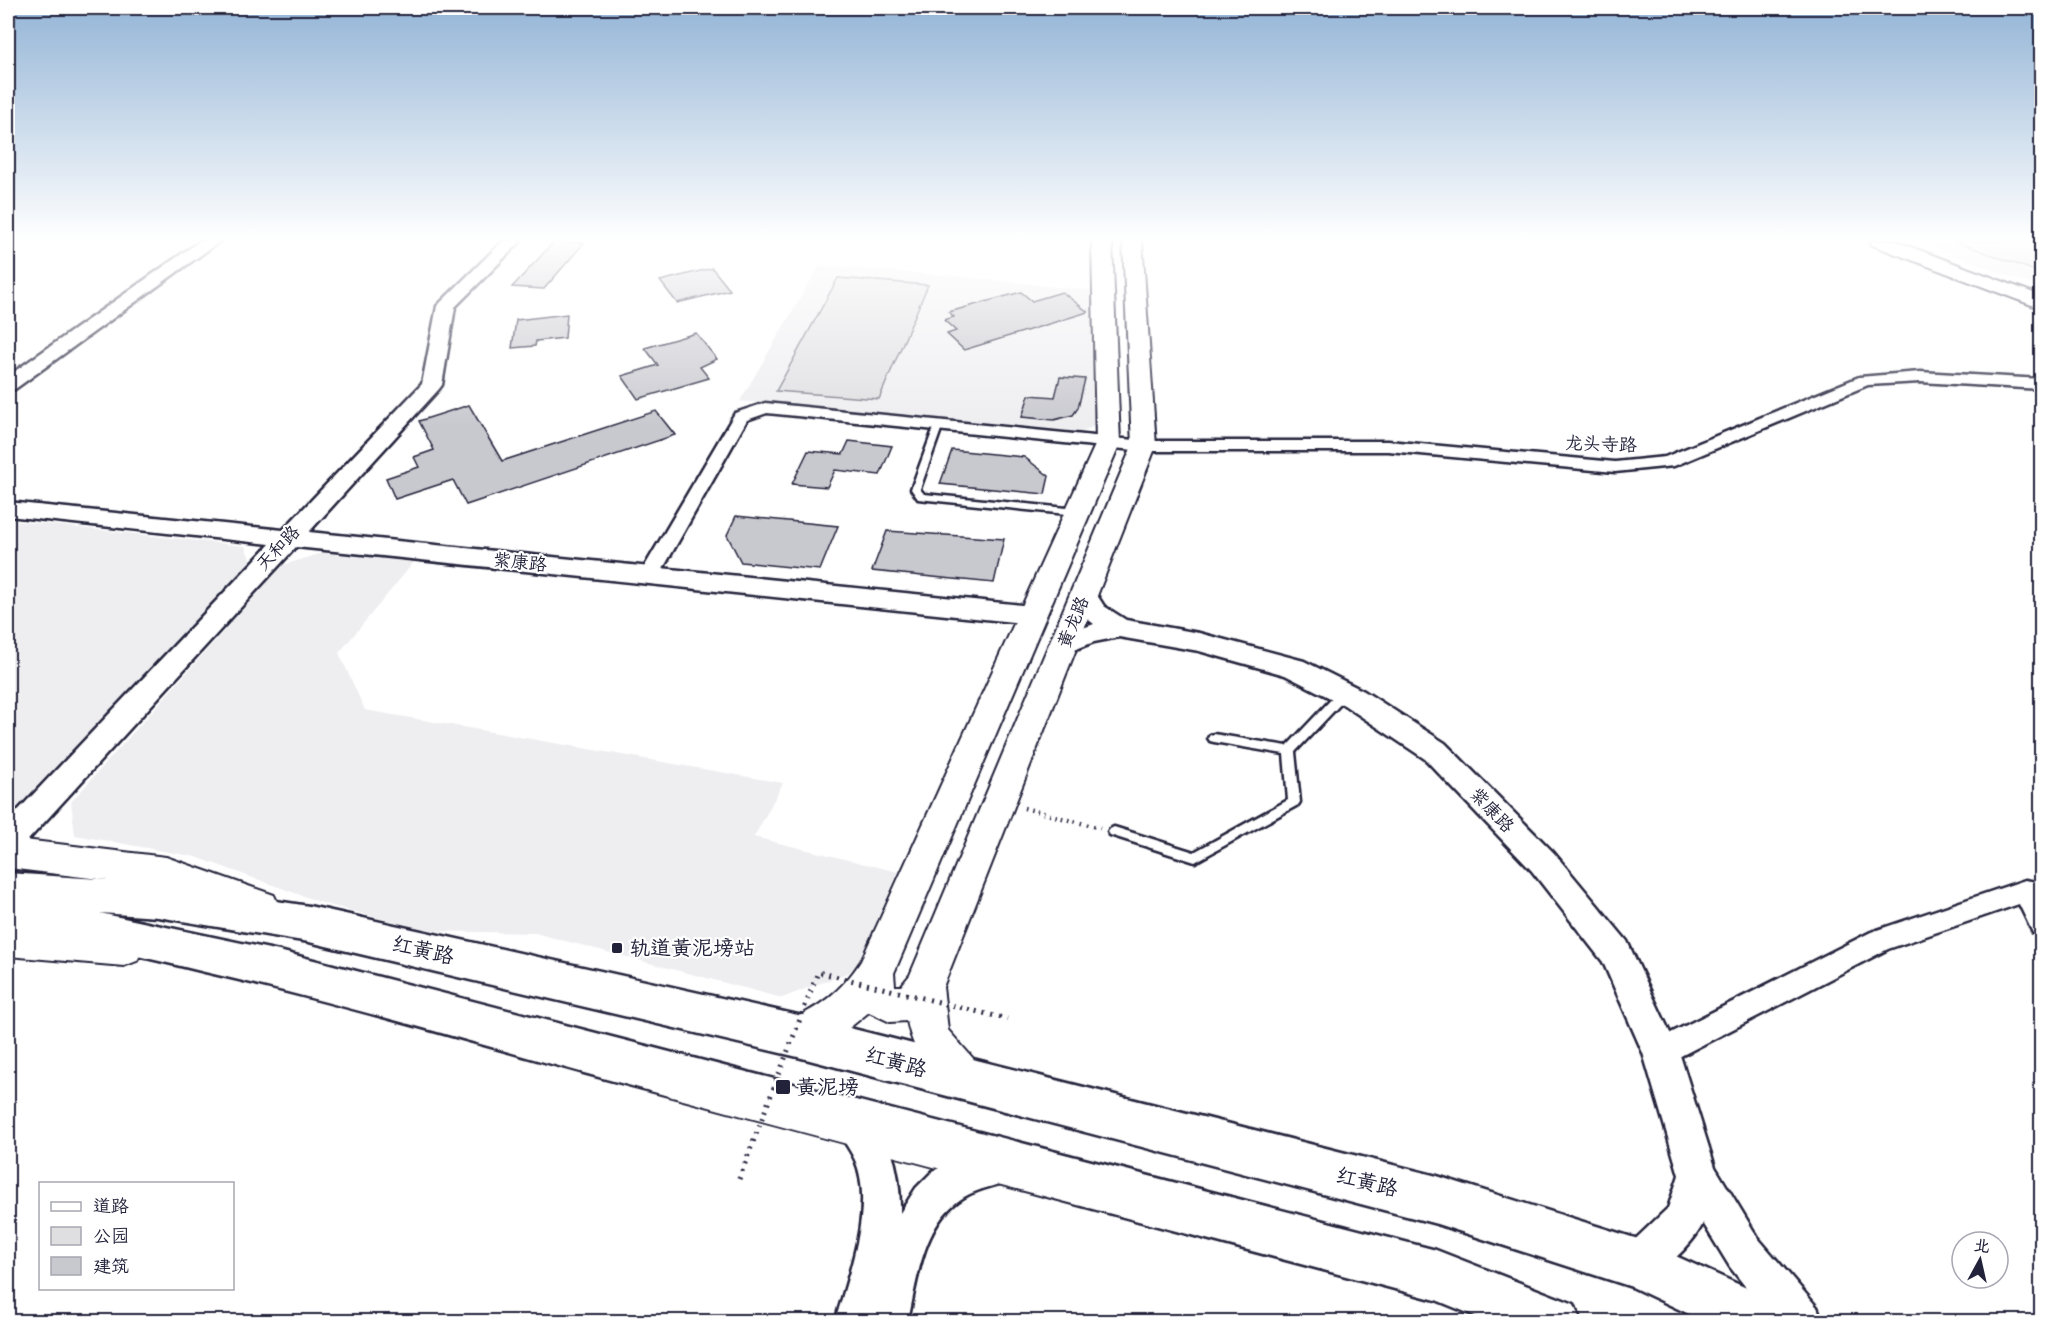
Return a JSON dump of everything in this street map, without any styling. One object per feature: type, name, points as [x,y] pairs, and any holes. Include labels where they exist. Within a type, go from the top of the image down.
[{"type":"highway","name":"红黄路","points":[[8,890],[26,918],[129,936],[279,970],[853,1124],[1017,1164],[1436,1275],[1556,1322]]},
{"type":"highway","name":"红黄路","points":[[26,918],[158,900],[309,924],[798,1036],[1437,1200],[1638,1264],[1764,1322]]},
{"type":"main road","points":[[798,1036],[823,1026],[844,1013],[861,996],[874,973],[1108,443],[1104,303]]},
{"type":"main road","name":"黄龙路","points":[[924,987],[1144,446],[1136,303]]},
{"type":"main road","points":[[8,853],[166,872],[309,924]]},
{"type":"main road","points":[[874,973],[875,994],[890,1004],[910,1003],[924,987]]},
{"type":"main road","points":[[924,987],[924,1020],[937,1053],[967,1081]]},
{"type":"street","points":[[8,386],[124,303]]},
{"type":"street","name":"天和路","points":[[8,841],[287,538],[432,385],[446,306],[449,303]]},
{"type":"street","name":"龙头寺路","points":[[649,576],[741,417],[751,411],[765,408],[1144,446],[1388,446],[1615,467],[1668,462],[1865,381],[1920,377],[2042,384]]},
{"type":"street","name":"紫康路","points":[[8,509],[1032,615]]},
{"type":"street","points":[[1084,595],[1095,612],[1119,628]]},
{"type":"street","points":[[1064,645],[1088,634],[1119,628]]},
{"type":"street","name":"紫康路","points":[[1119,628],[1199,642],[1294,668],[1344,693],[1435,751],[1543,862],[1615,952],[1661,1052],[1698,1175],[1726,1229],[1768,1287],[1802,1322]]},
{"type":"street","points":[[1661,1052],[1880,940],[2033,892],[2042,925]]},
{"type":"street","points":[[853,1124],[873,1155],[880,1181],[881,1218],[856,1322]]},
{"type":"street","points":[[886,1322],[899,1265],[912,1228],[927,1203],[948,1182],[975,1169],[1017,1164]]},
{"type":"street","points":[[1638,1264],[1684,1220],[1698,1175]]},
{"type":"lane","points":[[938,427],[915,489],[921,497],[1077,512]]},
{"type":"lane","points":[[1114,832],[1195,857],[1294,802],[1289,752],[1344,693]]},
{"type":"lane","points":[[1214,738],[1289,752]]},
{"type":"path","points":[[1000,802],[1114,832]]},
{"type":"path","points":[[739,1179],[818,972],[1006,1019]]},
{"type":"shaded area","points":[[797,303],[1096,303],[1098,424],[1079,433],[740,401]]},
{"type":"shaded area","points":[[8,520],[245,546],[252,564],[28,807],[8,816]]},
{"type":"shaded area","points":[[322,553],[414,562],[339,653],[365,710],[783,783],[754,837],[898,872],[855,970],[782,998],[535,933],[429,931],[325,904],[196,857],[75,835],[71,802],[283,565]]},
{"type":"green space","points":[[824,303],[920,303],[879,399],[776,391]]},
{"type":"building","points":[[981,303],[1076,303],[1088,312],[964,350],[947,334],[956,331],[944,320],[954,317],[949,312]]},
{"type":"building","points":[[567,314],[565,338],[536,341],[535,346],[512,348],[516,320]]},
{"type":"building","points":[[696,333],[717,359],[700,367],[709,378],[638,399],[622,376],[658,365],[645,348]]},
{"type":"building","points":[[1060,377],[1085,379],[1078,408],[1073,415],[1054,420],[1022,417],[1029,395],[1055,397]]},
{"type":"building","points":[[469,405],[502,461],[656,411],[675,435],[466,505],[453,480],[395,499],[386,478],[419,467],[414,457],[434,450],[419,421]]},
{"type":"building","points":[[849,441],[892,446],[880,475],[835,470],[827,487],[792,484],[808,451],[843,454]]},
{"type":"building","points":[[952,450],[1024,457],[1049,476],[1045,494],[940,484]]},
{"type":"building","points":[[736,516],[838,526],[820,570],[741,562],[727,535]]},
{"type":"building","points":[[887,531],[1004,539],[994,583],[872,571]]},
{"type":"place","name":"轨道黄泥塝站","points":[[617,948]]},
{"type":"place","name":"黄泥塝","points":[[783,1087]]}]
